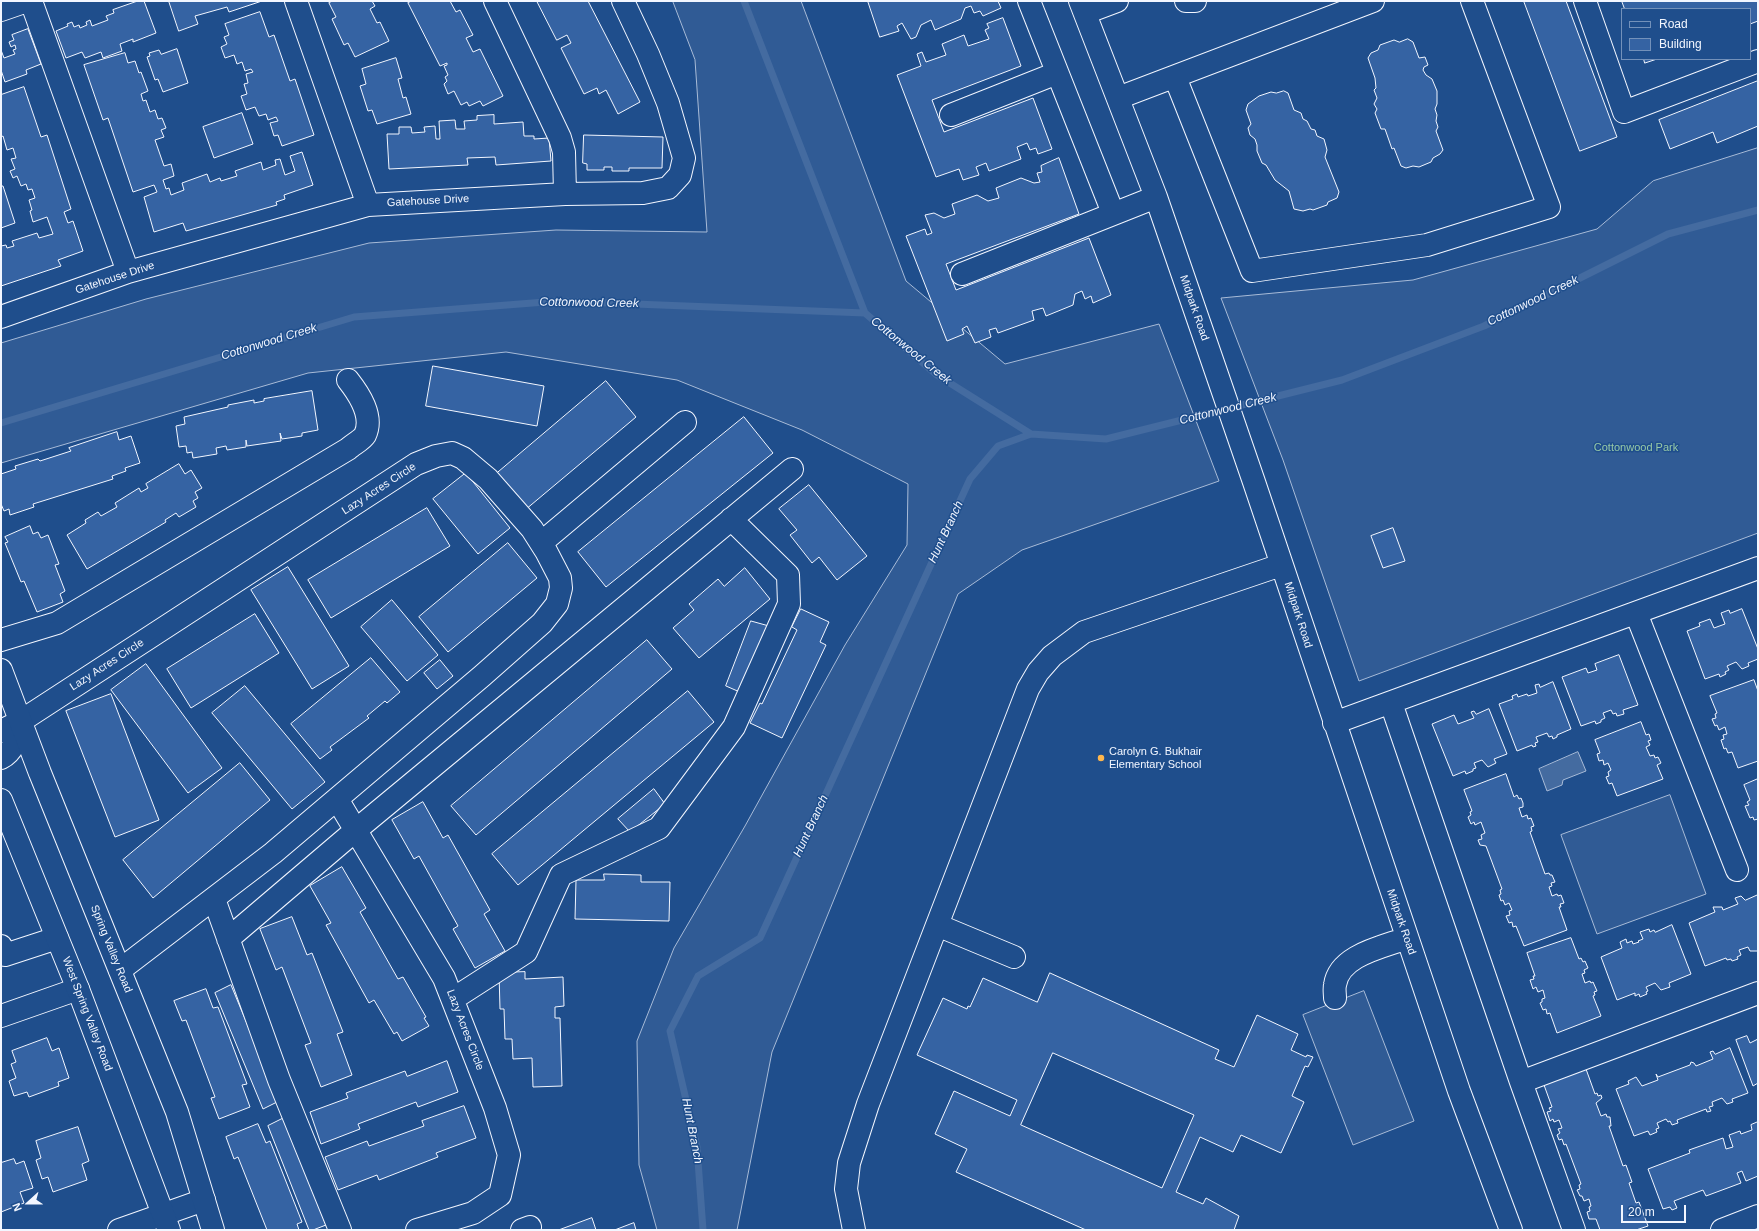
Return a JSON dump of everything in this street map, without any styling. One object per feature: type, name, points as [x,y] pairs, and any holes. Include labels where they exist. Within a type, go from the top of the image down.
[{"type":"street","points":[[1,10],[27,1]]},
{"type":"street","points":[[31,1],[128,272]]},
{"type":"street","points":[[296,1],[368,205]]},
{"type":"street","points":[[495,1],[560,138],[564,152],[565,194]]},
{"type":"street","name":"Gatehouse Drive","points":[[1,317],[128,272],[368,205],[565,194],[643,193],[668,188],[680,175],[684,158],[668,103],[648,54],[623,1]]},
{"type":"street","points":[[1029,1],[1113,213]]},
{"type":"street","points":[[1082,7],[1117,1]]},
{"type":"street","points":[[1186,1],[1195,1]]},
{"type":"street","points":[[1118,98],[1373,1]]},
{"type":"street","points":[[1175,77],[1252,271],[1427,244],[1549,208],[1472,1]]},
{"type":"street","points":[[1585,1],[1624,112],[1758,61]]},
{"type":"street","name":"Midpark Road","points":[[1082,7],[1156,197],[1196,311],[1459,1091],[1511,1230]]},
{"type":"street","points":[[951,115],[1057,73]]},
{"type":"street","points":[[962,274],[1156,197]]},
{"type":"street","points":[[1,640],[57,623],[348,449],[365,436],[368,421],[360,396],[348,380]]},
{"type":"street","points":[[541,543],[685,422]]},
{"type":"street","name":"Lazy Acres Circle","points":[[1,732],[21,721],[416,464],[436,456],[452,453],[464,458],[488,479],[532,529],[560,578],[561,588],[557,604],[542,623],[337,799],[214,899],[120,970]]},
{"type":"street","points":[[228,939],[356,830],[792,469]]},
{"type":"street","points":[[453,999],[526,952],[561,875],[659,828],[734,727],[789,604],[788,575],[732,519]]},
{"type":"street","points":[[854,1230],[846,1190],[849,1163],[868,1104],[1028,689],[1052,656],[1084,632],[1281,565]]},
{"type":"street","points":[[1334,723],[1758,568]]},
{"type":"street","points":[[1636,613],[1737,870]]},
{"type":"street","name":"Spring Valley Road","points":[[1,670],[40,773],[177,1112],[213,1230]]},
{"type":"street","points":[[1391,703],[1520,1082],[1574,1230]]},
{"type":"street","points":[[1,758],[8,755],[16,742],[21,721]]},
{"type":"street","name":"Lazy Acres Circle","points":[[337,799],[444,978],[495,1108],[509,1155],[500,1194],[473,1213],[417,1230]]},
{"type":"street","name":"West Spring Valley Road","points":[[1,800],[78,989],[166,1222]]},
{"type":"street","points":[[214,899],[279,1080],[340,1230]]},
{"type":"street","points":[[937,925],[1014,957]]},
{"type":"street","points":[[1,946],[5,955],[57,938]]},
{"type":"street","points":[[1336,998],[1335,986],[1339,974],[1345,965],[1355,958],[1407,938]]},
{"type":"street","points":[[1,1016],[78,989]]},
{"type":"street","points":[[1520,1082],[1758,993]]},
{"type":"street","points":[[119,1230],[166,1222],[204,1200]]},
{"type":"street","points":[[1722,1230],[1758,1216]]},
{"type":"shaded area","points":[[673,1],[801,1],[906,281],[1005,364],[1159,324],[1219,481],[1022,550],[958,594],[772,1052],[737,1230],[657,1230],[639,1165],[637,1041],[674,948],[745,826],[845,645],[907,545],[908,484],[802,430],[677,380],[506,352],[308,373],[1,463],[1,343],[146,299],[369,243],[556,230],[707,232],[695,60]]},
{"type":"shaded area","name":"Cottonwood Park","points":[[1758,148],[1758,533],[1359,681],[1283,460],[1221,298],[1413,280],[1597,229],[1653,181]]},
{"type":"shaded area","points":[[1578,752],[1586,771],[1563,780],[1562,785],[1547,791],[1539,769]]},
{"type":"shaded area","points":[[1670,795],[1706,894],[1597,934],[1561,835]]},
{"type":"shaded area","points":[[1364,991],[1414,1121],[1353,1145],[1303,1015]]},
{"type":"building","points":[[138,1],[144,1],[156,33],[133,42],[133,39],[120,44],[122,51],[103,58],[101,52],[85,58],[82,52],[66,58],[56,31],[68,26],[67,24],[72,22],[74,27],[79,25],[80,28],[87,25],[86,22],[90,20],[92,26],[108,20],[106,16],[114,13],[113,10]]},
{"type":"building","points":[[169,1],[262,1],[229,12],[227,7],[195,16],[198,24],[179,31]]},
{"type":"building","points":[[333,1],[372,1],[375,6],[370,9],[377,23],[380,22],[389,41],[355,57],[348,43],[344,45],[332,19],[336,17],[329,3]]},
{"type":"building","points":[[412,1],[450,1],[456,12],[460,10],[473,35],[466,38],[473,52],[480,49],[503,96],[483,106],[480,101],[469,106],[467,102],[461,105],[454,91],[448,94],[444,84],[447,81],[445,77],[448,75],[444,66],[447,65],[447,63],[440,66],[408,3]]},
{"type":"building","points":[[537,1],[588,1],[640,102],[618,114],[606,90],[599,94],[597,88],[584,94],[561,48],[571,43],[567,35],[557,40]]},
{"type":"building","points":[[868,1],[998,1],[1001,8],[983,16],[980,11],[974,13],[971,6],[965,8],[961,19],[935,30],[931,20],[921,25],[916,37],[911,39],[902,23],[897,26],[899,31],[880,37]]},
{"type":"building","points":[[1524,1],[1566,1],[1617,137],[1580,151]]},
{"type":"building","points":[[1622,1],[1758,1],[1758,21],[1751,24],[1751,8],[1625,8]]},
{"type":"building","points":[[260,12],[269,37],[274,35],[290,81],[295,79],[314,135],[282,146],[278,135],[274,136],[270,123],[278,121],[276,117],[268,120],[266,114],[259,116],[255,107],[246,110],[241,96],[247,94],[244,84],[248,83],[246,74],[253,72],[251,69],[245,71],[242,62],[237,64],[234,55],[225,58],[221,47],[227,44],[224,37],[229,35],[225,24]]},
{"type":"building","points":[[1003,18],[1021,66],[932,100],[944,132],[1033,98],[1052,149],[1038,154],[1036,148],[1030,150],[1027,143],[1017,147],[1021,159],[989,171],[986,163],[976,167],[979,175],[963,180],[959,169],[936,177],[897,75],[921,66],[917,54],[922,52],[926,62],[946,55],[942,44],[964,35],[968,46],[989,39],[985,30],[989,28],[987,24]]},
{"type":"building","points":[[28,29],[41,64],[26,70],[27,74],[5,82],[1,70],[1,50],[4,58],[15,54],[13,50],[16,49],[15,45],[11,47],[9,42],[14,40],[12,35]]},
{"type":"building","points":[[1408,39],[1413,42],[1419,58],[1425,57],[1428,65],[1424,67],[1423,70],[1426,75],[1432,79],[1437,91],[1437,104],[1435,109],[1438,127],[1436,131],[1443,150],[1440,154],[1433,158],[1431,162],[1419,167],[1413,166],[1406,168],[1401,166],[1394,148],[1392,149],[1385,129],[1381,129],[1375,113],[1377,109],[1374,104],[1377,98],[1374,90],[1376,88],[1375,78],[1368,58],[1371,53],[1378,50],[1380,45],[1394,40],[1399,42]]},
{"type":"building","points":[[177,49],[188,83],[163,92],[158,79],[155,80],[147,57],[150,56],[149,53],[159,50],[161,54]]},
{"type":"building","points":[[125,53],[128,63],[135,61],[139,73],[141,72],[148,91],[141,94],[143,101],[146,100],[150,112],[155,110],[158,119],[162,118],[166,128],[161,130],[164,137],[155,140],[164,166],[171,164],[174,176],[163,180],[166,189],[169,188],[171,195],[184,190],[182,183],[207,174],[210,182],[220,178],[221,181],[237,176],[235,171],[261,162],[263,170],[276,165],[275,160],[280,159],[285,175],[295,171],[290,156],[302,152],[313,185],[284,195],[285,199],[276,202],[277,205],[186,231],[183,223],[154,232],[144,197],[157,192],[154,185],[133,192],[108,118],[103,120],[84,65]]},
{"type":"building","points":[[396,58],[402,78],[398,79],[403,98],[406,97],[411,114],[377,124],[372,110],[368,111],[360,86],[366,84],[362,69]]},
{"type":"building","points":[[1644,60],[1654,60],[1645,63]]},
{"type":"building","points":[[1758,81],[1758,126],[1717,143],[1713,132],[1670,149],[1659,120]]},
{"type":"building","points":[[24,87],[41,137],[47,135],[71,209],[64,212],[68,223],[73,221],[83,251],[58,260],[61,266],[1,286],[1,246],[6,245],[7,248],[14,246],[12,241],[37,233],[39,238],[53,234],[47,217],[33,222],[29,200],[35,198],[32,189],[28,190],[26,184],[21,186],[17,176],[13,178],[10,171],[15,169],[11,159],[16,158],[13,148],[7,150],[3,136],[1,137],[1,95]]},
{"type":"building","points":[[1284,91],[1288,93],[1294,110],[1301,113],[1303,119],[1307,121],[1311,129],[1315,130],[1317,136],[1324,139],[1327,150],[1325,157],[1339,192],[1337,198],[1328,202],[1327,205],[1313,210],[1310,209],[1303,211],[1294,209],[1289,191],[1275,180],[1266,165],[1262,163],[1257,151],[1255,139],[1250,135],[1248,128],[1251,124],[1246,110],[1248,104],[1259,96],[1271,92],[1276,93]]},
{"type":"building","points":[[242,113],[253,144],[214,158],[203,127]]},
{"type":"building","points":[[494,115],[494,124],[523,122],[524,136],[534,136],[534,139],[549,138],[551,161],[496,165],[495,157],[467,158],[468,165],[389,169],[387,134],[399,134],[399,127],[411,127],[412,133],[425,132],[424,127],[435,126],[436,139],[440,139],[439,121],[455,120],[456,129],[465,129],[464,121],[477,120],[477,116]]},
{"type":"building","points":[[584,135],[663,137],[662,168],[629,168],[629,171],[612,171],[612,167],[604,167],[604,170],[587,170],[587,164],[583,163]]},
{"type":"building","points":[[1059,158],[1079,214],[946,264],[956,290],[1089,238],[1111,295],[1093,303],[1091,296],[1085,299],[1082,291],[1075,294],[1073,305],[1046,316],[1043,308],[1032,311],[1034,320],[998,333],[996,328],[989,330],[991,337],[975,343],[967,326],[962,329],[964,334],[947,341],[906,236],[925,229],[927,235],[932,233],[925,215],[934,213],[944,218],[955,214],[952,204],[977,195],[988,201],[999,198],[996,188],[1021,178],[1034,183],[1040,182],[1037,173],[1042,172],[1041,166]]},
{"type":"building","points":[[1,186],[3,186],[15,223],[1,228]]},
{"type":"building","points":[[433,366],[544,386],[537,426],[426,406]]},
{"type":"building","points":[[606,381],[636,417],[525,510],[495,475]]},
{"type":"building","points":[[312,391],[318,430],[302,433],[302,436],[282,439],[280,433],[281,441],[247,446],[246,440],[246,447],[227,450],[226,446],[216,448],[217,454],[193,458],[192,452],[187,453],[186,446],[179,447],[176,426],[185,424],[184,417],[228,407],[228,405],[254,400],[254,403],[264,401],[264,399]]},
{"type":"building","points":[[744,417],[773,453],[606,587],[578,552]]},
{"type":"building","points":[[117,432],[119,440],[131,436],[140,463],[125,468],[126,471],[112,476],[113,479],[33,504],[34,507],[10,515],[9,509],[4,511],[1,504],[1,474],[16,469],[15,466],[38,459],[40,461],[71,451],[69,448]]},
{"type":"building","points":[[179,464],[185,474],[191,470],[202,488],[195,492],[198,498],[193,501],[196,507],[179,517],[176,513],[165,520],[166,522],[87,569],[67,535],[86,523],[85,520],[98,512],[101,516],[117,507],[115,503],[139,488],[141,492],[148,488],[146,484]]},
{"type":"building","points":[[466,473],[510,528],[478,554],[433,499]]},
{"type":"building","points":[[809,485],[867,556],[837,580],[819,557],[812,563],[790,535],[797,530],[779,509]]},
{"type":"building","points":[[427,508],[450,546],[331,618],[308,580]]},
{"type":"building","points":[[30,526],[33,534],[38,532],[41,538],[48,535],[59,564],[55,565],[65,591],[60,594],[63,602],[37,612],[24,581],[21,582],[5,543],[8,542],[5,537]]},
{"type":"building","points":[[1393,528],[1405,561],[1383,568],[1371,536]]},
{"type":"building","points":[[508,543],[537,578],[448,652],[419,617]]},
{"type":"building","points":[[288,567],[349,666],[312,689],[251,590]]},
{"type":"building","points":[[745,568],[770,599],[699,658],[673,628],[694,610],[689,604],[718,579],[724,586]]},
{"type":"building","points":[[392,600],[438,655],[407,681],[361,627]]},
{"type":"building","points":[[801,609],[829,622],[820,642],[826,645],[782,738],[750,723],[760,703],[762,704],[797,630],[792,627]]},
{"type":"building","points":[[1742,609],[1758,649],[1758,659],[1748,663],[1749,666],[1742,669],[1736,662],[1727,666],[1729,670],[1725,672],[1726,674],[1720,677],[1719,674],[1705,679],[1687,631],[1700,626],[1699,623],[1710,619],[1714,628],[1725,624],[1721,613],[1729,610],[1730,613]]},
{"type":"building","points":[[255,614],[279,653],[191,708],[167,669]]},
{"type":"building","points":[[751,621],[769,626],[742,693],[726,686]]},
{"type":"building","points":[[647,640],[672,669],[476,835],[451,806]]},
{"type":"building","points":[[1619,655],[1638,705],[1623,710],[1624,714],[1617,716],[1616,713],[1613,714],[1611,710],[1603,713],[1605,718],[1601,720],[1601,722],[1596,724],[1595,721],[1581,726],[1562,677],[1586,668],[1588,673],[1597,670],[1595,664]]},
{"type":"building","points":[[371,658],[400,692],[387,703],[385,701],[367,716],[369,718],[330,747],[332,750],[320,759],[291,724]]},
{"type":"building","points":[[440,660],[453,676],[437,689],[424,673]]},
{"type":"building","points":[[146,664],[222,768],[188,793],[111,690]]},
{"type":"building","points":[[1754,680],[1758,691],[1758,761],[1738,768],[1732,752],[1728,753],[1726,748],[1724,749],[1721,740],[1724,739],[1723,735],[1727,734],[1725,727],[1719,730],[1717,725],[1715,726],[1712,719],[1716,718],[1715,714],[1717,713],[1710,696]]},
{"type":"building","points":[[1553,682],[1571,729],[1557,735],[1557,737],[1553,739],[1552,736],[1549,737],[1547,733],[1536,737],[1538,742],[1535,743],[1536,746],[1533,747],[1532,745],[1517,751],[1499,704],[1513,699],[1512,696],[1517,694],[1518,697],[1537,693],[1535,685],[1539,684],[1540,687]]},
{"type":"building","points":[[245,686],[325,782],[292,809],[212,713]]},
{"type":"building","points":[[688,691],[714,722],[518,885],[492,854]]},
{"type":"building","points":[[111,694],[159,820],[115,837],[66,711]]},
{"type":"building","points":[[1489,709],[1507,754],[1494,759],[1496,763],[1488,767],[1482,760],[1474,763],[1476,768],[1473,769],[1473,771],[1466,774],[1465,771],[1453,776],[1432,724],[1454,715],[1458,724],[1474,718],[1471,712],[1474,711],[1476,714]]},
{"type":"building","points":[[1641,722],[1646,735],[1649,734],[1651,740],[1648,741],[1650,745],[1646,747],[1650,756],[1654,755],[1655,758],[1658,757],[1661,763],[1657,765],[1663,779],[1617,796],[1612,783],[1609,784],[1606,777],[1609,776],[1608,772],[1611,770],[1608,763],[1604,765],[1603,760],[1599,761],[1597,754],[1600,753],[1595,740]]},
{"type":"building","points":[[240,763],[270,800],[153,898],[123,860]]},
{"type":"building","points":[[1506,774],[1514,797],[1517,795],[1519,799],[1521,798],[1523,803],[1523,807],[1519,808],[1522,817],[1527,815],[1528,819],[1531,818],[1534,826],[1531,827],[1532,831],[1530,832],[1545,874],[1549,873],[1552,875],[1555,882],[1551,883],[1552,886],[1549,887],[1552,896],[1557,894],[1558,896],[1561,895],[1564,903],[1560,904],[1561,907],[1559,907],[1567,930],[1524,946],[1516,926],[1513,927],[1512,922],[1509,923],[1506,916],[1510,915],[1509,911],[1512,910],[1509,903],[1505,905],[1503,900],[1501,901],[1499,895],[1501,894],[1500,890],[1502,889],[1486,846],[1480,845],[1478,840],[1482,839],[1481,835],[1485,833],[1481,822],[1475,825],[1474,822],[1471,824],[1468,817],[1471,815],[1470,812],[1472,811],[1464,790]]},
{"type":"building","points":[[1758,779],[1758,819],[1754,820],[1753,817],[1750,818],[1745,806],[1749,805],[1747,802],[1750,800],[1744,785]]},
{"type":"building","points":[[654,789],[665,804],[630,832],[618,819]]},
{"type":"building","points":[[423,802],[443,838],[448,835],[490,910],[484,914],[505,951],[475,968],[453,929],[458,926],[419,856],[414,859],[392,820]]},
{"type":"building","points":[[342,867],[366,908],[360,912],[398,979],[403,977],[426,1017],[424,1018],[429,1026],[402,1041],[397,1032],[394,1034],[374,1000],[369,1003],[326,925],[331,923],[310,886]]},
{"type":"building","points":[[604,874],[641,875],[641,882],[670,882],[669,921],[575,919],[576,880],[604,880]]},
{"type":"building","points":[[1758,895],[1758,951],[1750,951],[1748,947],[1739,950],[1741,955],[1737,957],[1738,959],[1732,961],[1731,959],[1727,960],[1726,958],[1705,966],[1689,923],[1715,912],[1713,907],[1722,907],[1723,910],[1738,904],[1735,898],[1741,896],[1745,900]]},
{"type":"building","points":[[292,917],[307,955],[312,953],[343,1032],[337,1034],[352,1075],[321,1087],[305,1045],[311,1043],[282,967],[276,970],[260,929]]},
{"type":"building","points":[[1672,925],[1691,974],[1669,983],[1670,987],[1661,990],[1655,983],[1646,987],[1648,991],[1646,992],[1647,994],[1640,997],[1639,994],[1635,996],[1635,993],[1617,1000],[1601,957],[1622,948],[1620,942],[1626,939],[1627,943],[1632,941],[1633,944],[1639,942],[1638,941],[1643,939],[1640,932],[1649,929],[1650,932],[1654,930],[1655,932]]},
{"type":"building","points":[[1571,938],[1579,959],[1581,958],[1583,962],[1585,961],[1588,968],[1584,970],[1585,973],[1582,974],[1585,983],[1590,981],[1591,983],[1593,982],[1597,991],[1594,992],[1595,995],[1593,996],[1601,1016],[1557,1033],[1550,1013],[1547,1014],[1546,1009],[1543,1010],[1540,1003],[1542,1002],[1542,999],[1545,998],[1543,990],[1538,992],[1536,987],[1533,989],[1530,980],[1534,979],[1533,976],[1535,976],[1527,953]]},
{"type":"building","points":[[525,972],[525,979],[563,977],[564,1006],[555,1007],[555,1018],[560,1018],[562,1086],[533,1087],[532,1058],[513,1059],[512,1039],[505,1039],[504,1009],[500,1009],[499,973]]},
{"type":"building","points":[[1050,973],[1219,1050],[1215,1059],[1234,1067],[1257,1015],[1298,1034],[1291,1050],[1306,1057],[1307,1055],[1313,1057],[1308,1067],[1305,1066],[1292,1096],[1304,1102],[1281,1153],[1241,1135],[1233,1152],[1200,1137],[1176,1192],[1203,1204],[1206,1198],[1239,1216],[1234,1230],[1086,1230],[956,1172],[967,1149],[935,1134],[954,1091],[1010,1116],[1017,1100],[917,1055],[943,998],[967,1009],[968,1006],[970,1007],[983,978],[1037,1002]],"holes":[[[1053,1053],[1194,1115],[1162,1188],[1021,1125]]]},
{"type":"building","points":[[231,985],[279,1101],[263,1109],[215,993]]},
{"type":"building","points":[[206,989],[213,1008],[218,1007],[247,1084],[242,1085],[250,1107],[219,1119],[211,1098],[215,1097],[186,1020],[182,1021],[174,1001]]},
{"type":"building","points":[[1747,1036],[1750,1043],[1758,1039],[1758,1083],[1753,1086],[1736,1040]]},
{"type":"building","points":[[47,1038],[52,1051],[59,1048],[69,1078],[58,1082],[59,1086],[29,1097],[27,1092],[14,1096],[9,1081],[16,1078],[11,1064],[16,1062],[12,1051]]},
{"type":"building","points":[[1730,1048],[1748,1093],[1732,1099],[1733,1102],[1727,1104],[1722,1098],[1712,1102],[1713,1106],[1709,1107],[1711,1111],[1707,1112],[1706,1109],[1677,1120],[1678,1123],[1672,1125],[1670,1121],[1668,1122],[1666,1119],[1657,1123],[1659,1128],[1656,1129],[1657,1132],[1650,1135],[1648,1131],[1634,1136],[1616,1089],[1629,1084],[1628,1081],[1636,1077],[1642,1086],[1658,1080],[1656,1074],[1658,1077],[1690,1065],[1691,1062],[1696,1066],[1713,1059],[1710,1052],[1713,1051],[1715,1054]]},
{"type":"building","points":[[447,1061],[458,1092],[418,1107],[416,1102],[358,1124],[360,1129],[321,1144],[310,1112],[348,1098],[346,1093],[405,1071],[407,1076]]},
{"type":"building","points":[[1586,1069],[1595,1094],[1597,1093],[1598,1096],[1601,1095],[1602,1098],[1596,1103],[1601,1116],[1606,1114],[1607,1117],[1610,1117],[1611,1126],[1609,1126],[1623,1166],[1626,1165],[1632,1182],[1629,1183],[1636,1203],[1639,1202],[1648,1226],[1636,1230],[1600,1230],[1596,1219],[1589,1219],[1587,1212],[1590,1211],[1589,1207],[1591,1206],[1589,1199],[1584,1201],[1577,1190],[1580,1189],[1579,1185],[1581,1184],[1566,1144],[1564,1145],[1562,1139],[1559,1140],[1557,1135],[1560,1133],[1558,1129],[1562,1128],[1559,1120],[1554,1122],[1553,1119],[1550,1121],[1547,1112],[1551,1111],[1549,1108],[1552,1107],[1544,1085]]},
{"type":"building","points":[[464,1106],[476,1138],[436,1153],[438,1157],[379,1180],[377,1175],[338,1190],[325,1157],[367,1141],[369,1146],[424,1126],[422,1121]]},
{"type":"building","points":[[284,1118],[326,1225],[313,1230],[309,1230],[268,1126]]},
{"type":"building","points":[[1758,1122],[1758,1176],[1746,1181],[1742,1171],[1737,1173],[1741,1183],[1706,1196],[1703,1190],[1674,1201],[1677,1208],[1672,1210],[1670,1207],[1663,1209],[1648,1169],[1690,1153],[1689,1150],[1723,1138],[1726,1149],[1733,1147],[1729,1135],[1740,1131],[1741,1134],[1752,1130],[1751,1125]]},
{"type":"building","points":[[258,1124],[266,1143],[270,1141],[302,1222],[297,1224],[299,1230],[267,1230],[238,1157],[234,1159],[226,1137]]},
{"type":"building","points":[[78,1127],[89,1161],[82,1164],[87,1180],[53,1192],[48,1177],[42,1179],[36,1160],[41,1158],[36,1141]]},
{"type":"building","points":[[14,1159],[16,1164],[24,1161],[33,1188],[20,1192],[24,1203],[1,1212],[1,1163]]},
{"type":"building","points":[[592,1218],[596,1230],[559,1230]]},
{"type":"building","points":[[634,1223],[636,1230],[615,1230]]},
{"type":"waterway","points":[[744,1],[865,313]]},
{"type":"waterway","name":"Cottonwood Creek","points":[[1,423],[354,317],[558,301],[865,313],[937,375],[1031,434],[1106,439],[1342,380],[1484,326],[1668,234],[1758,210]]},
{"type":"waterway","name":"Hunt Branch","points":[[703,1230],[697,1147],[670,1031],[698,976],[760,938],[970,479],[998,446],[1031,434]]},
{"type":"place","name":"Carolyn G. Bukhair Elementary School","points":[[1101,758]]}]
